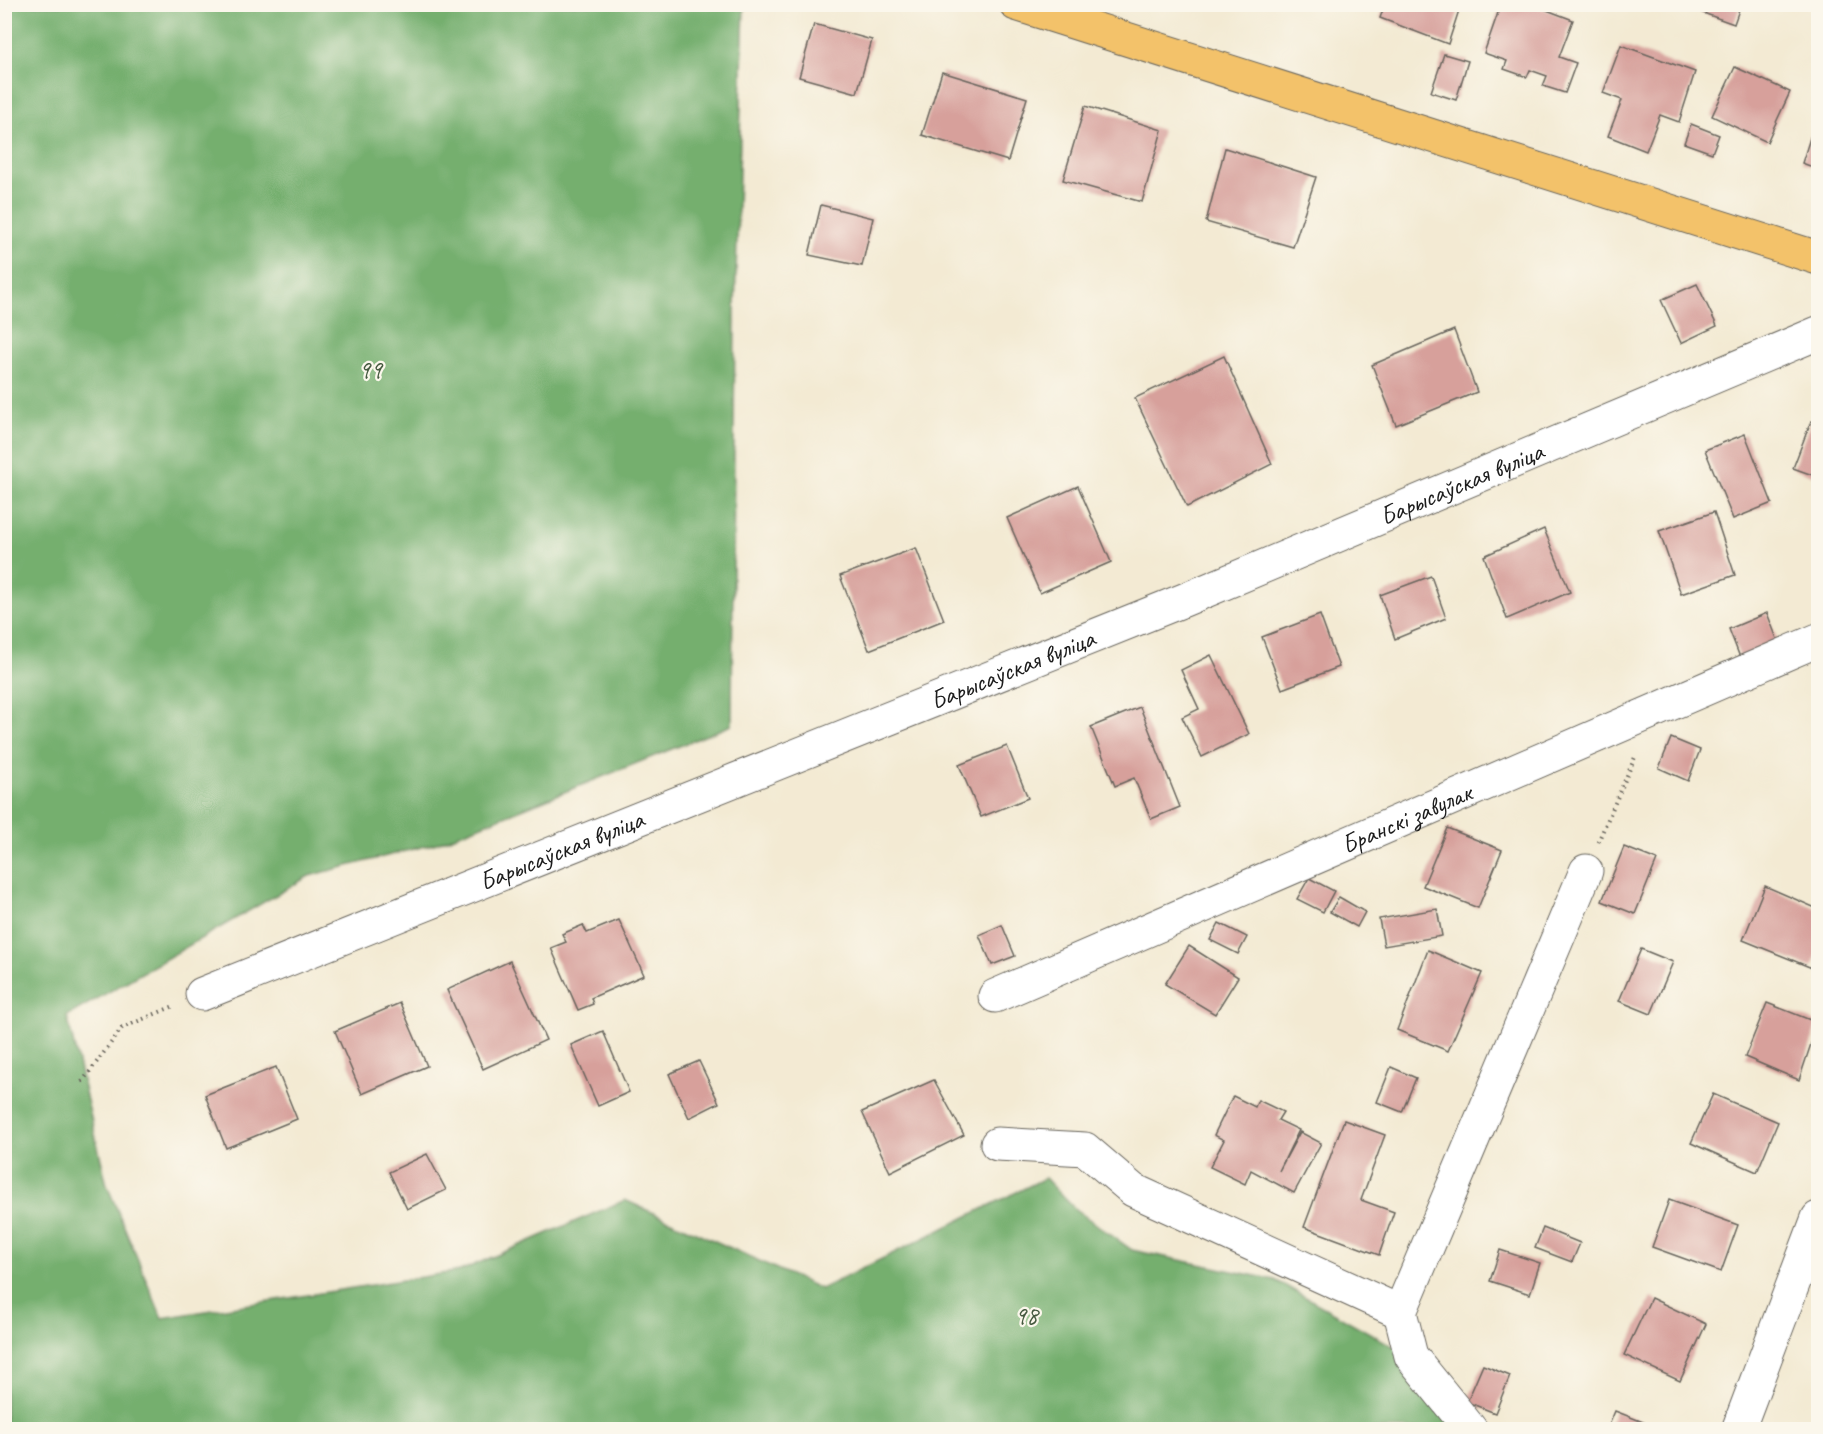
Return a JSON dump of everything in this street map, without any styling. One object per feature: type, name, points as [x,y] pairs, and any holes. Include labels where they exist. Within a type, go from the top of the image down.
[{"type":"main road","points":[[1016,4],[1818,258]]},
{"type":"street","name":"Барысаўская вуліца","points":[[202,994],[1184,600],[1818,333]]},
{"type":"street","name":"Бранскі завулак","points":[[994,996],[1654,713],[1818,640]]},
{"type":"street","points":[[1471,1430],[1411,1356],[1400,1312],[1586,871]]},
{"type":"street","points":[[997,1144],[1085,1149],[1132,1190],[1400,1312]]},
{"type":"street","points":[[1738,1430],[1818,1218]]},
{"type":"path","points":[[1586,871],[1654,713]]},
{"type":"path","points":[[82,1082],[122,1028],[202,994]]},
{"type":"green space","name":"99","points":[[5,5],[744,5],[735,309],[732,725],[437,843],[309,876],[67,1016],[107,1185],[162,1318],[460,1271],[625,1200],[821,1289],[1045,1178],[1075,1209],[1132,1250],[1275,1280],[1411,1356],[1471,1429],[5,1430]]},
{"type":"building","points":[[1385,4],[1461,4],[1448,44],[1380,18]]},
{"type":"building","points":[[1501,4],[1531,4],[1573,20],[1559,57],[1576,63],[1565,93],[1543,86],[1547,76],[1530,70],[1527,77],[1504,69],[1507,61],[1484,53]]},
{"type":"building","points":[[1693,4],[1741,4],[1734,24],[1692,9]]},
{"type":"building","points":[[814,24],[872,40],[857,93],[799,77]]},
{"type":"building","points":[[1621,45],[1695,72],[1679,122],[1660,115],[1646,151],[1608,136],[1622,100],[1603,93]]},
{"type":"building","points":[[1444,54],[1468,61],[1456,100],[1431,92]]},
{"type":"building","points":[[1735,67],[1790,92],[1767,142],[1712,116]]},
{"type":"building","points":[[942,72],[1027,98],[1008,161],[922,135]]},
{"type":"building","points":[[1085,106],[1162,130],[1142,202],[1063,180]]},
{"type":"building","points":[[1818,113],[1818,169],[1802,163]]},
{"type":"building","points":[[1691,124],[1719,135],[1712,153],[1684,143]]},
{"type":"building","points":[[1225,148],[1316,177],[1293,247],[1206,222]]},
{"type":"building","points":[[821,205],[873,218],[862,266],[809,255]]},
{"type":"building","points":[[1697,284],[1717,326],[1681,343],[1661,300]]},
{"type":"building","points":[[1454,330],[1477,392],[1396,425],[1372,365]]},
{"type":"building","points":[[1224,356],[1272,464],[1187,507],[1135,398]]},
{"type":"building","points":[[1811,421],[1818,424],[1818,477],[1793,468]]},
{"type":"building","points":[[1745,434],[1772,503],[1733,519],[1705,450]]},
{"type":"building","points":[[1078,486],[1111,562],[1040,593],[1007,518]]},
{"type":"building","points":[[1714,512],[1735,575],[1681,594],[1659,531]]},
{"type":"building","points":[[1544,529],[1570,592],[1507,619],[1484,556]]},
{"type":"building","points":[[916,548],[944,620],[869,650],[840,576]]},
{"type":"building","points":[[1431,576],[1446,618],[1395,639],[1380,595]]},
{"type":"building","points":[[1767,613],[1779,644],[1741,660],[1729,629]]},
{"type":"building","points":[[1320,615],[1339,667],[1282,689],[1262,637]]},
{"type":"building","points":[[1211,655],[1249,734],[1202,757],[1182,717],[1199,709],[1181,670]]},
{"type":"building","points":[[1140,707],[1180,807],[1151,819],[1134,778],[1115,786],[1091,727]]},
{"type":"building","points":[[1671,738],[1700,750],[1688,781],[1659,768]]},
{"type":"building","points":[[1007,746],[1028,798],[981,817],[959,765]]},
{"type":"building","points":[[1447,828],[1502,850],[1478,908],[1423,886]]},
{"type":"building","points":[[1624,847],[1657,860],[1635,914],[1602,901]]},
{"type":"building","points":[[1309,878],[1334,891],[1323,912],[1297,899]]},
{"type":"building","points":[[1765,886],[1818,909],[1818,952],[1812,968],[1743,940]]},
{"type":"building","points":[[1339,897],[1365,912],[1357,927],[1330,912]]},
{"type":"building","points":[[1437,909],[1442,936],[1384,946],[1379,919]]},
{"type":"building","points":[[619,920],[644,975],[591,998],[593,1004],[578,1010],[551,948],[566,942],[562,934],[583,925],[587,933]]},
{"type":"building","points":[[1219,923],[1247,937],[1238,954],[1210,940]]},
{"type":"building","points":[[1002,925],[1015,956],[992,965],[979,935]]},
{"type":"building","points":[[1189,946],[1238,977],[1215,1014],[1165,984]]},
{"type":"building","points":[[1641,949],[1673,962],[1651,1014],[1619,1001]]},
{"type":"building","points":[[1428,950],[1482,973],[1448,1051],[1397,1030]]},
{"type":"building","points":[[510,961],[546,1040],[483,1069],[447,990]]},
{"type":"building","points":[[400,1003],[427,1066],[362,1094],[335,1031]]},
{"type":"building","points":[[1767,1003],[1818,1023],[1799,1080],[1745,1057]]},
{"type":"building","points":[[603,1031],[629,1092],[598,1106],[571,1045]]},
{"type":"building","points":[[699,1061],[719,1103],[689,1118],[669,1074]]},
{"type":"building","points":[[276,1067],[297,1119],[226,1148],[205,1095]]},
{"type":"building","points":[[1391,1067],[1416,1078],[1402,1112],[1377,1102]]},
{"type":"building","points":[[934,1080],[964,1135],[890,1172],[862,1112]]},
{"type":"building","points":[[1713,1094],[1778,1122],[1757,1172],[1691,1143]]},
{"type":"building","points":[[1233,1096],[1255,1107],[1258,1100],[1283,1112],[1278,1120],[1299,1130],[1279,1171],[1300,1132],[1321,1143],[1294,1193],[1251,1170],[1245,1184],[1210,1167],[1224,1140],[1214,1135]]},
{"type":"building","points":[[1344,1120],[1385,1135],[1361,1200],[1394,1212],[1379,1255],[1304,1227]]},
{"type":"building","points":[[427,1154],[446,1190],[407,1209],[389,1172]]},
{"type":"building","points":[[1669,1200],[1738,1225],[1721,1272],[1652,1247]]},
{"type":"building","points":[[1543,1228],[1580,1243],[1572,1262],[1535,1248]]},
{"type":"building","points":[[1500,1250],[1540,1263],[1530,1294],[1490,1281]]},
{"type":"building","points":[[1651,1298],[1706,1324],[1680,1381],[1624,1355]]},
{"type":"building","points":[[1483,1365],[1510,1376],[1495,1413],[1467,1402]]},
{"type":"building","points":[[1615,1411],[1661,1429],[1661,1430],[1607,1430]]},
{"type":"park label","name":"98","points":[[1026,1315]]}]
